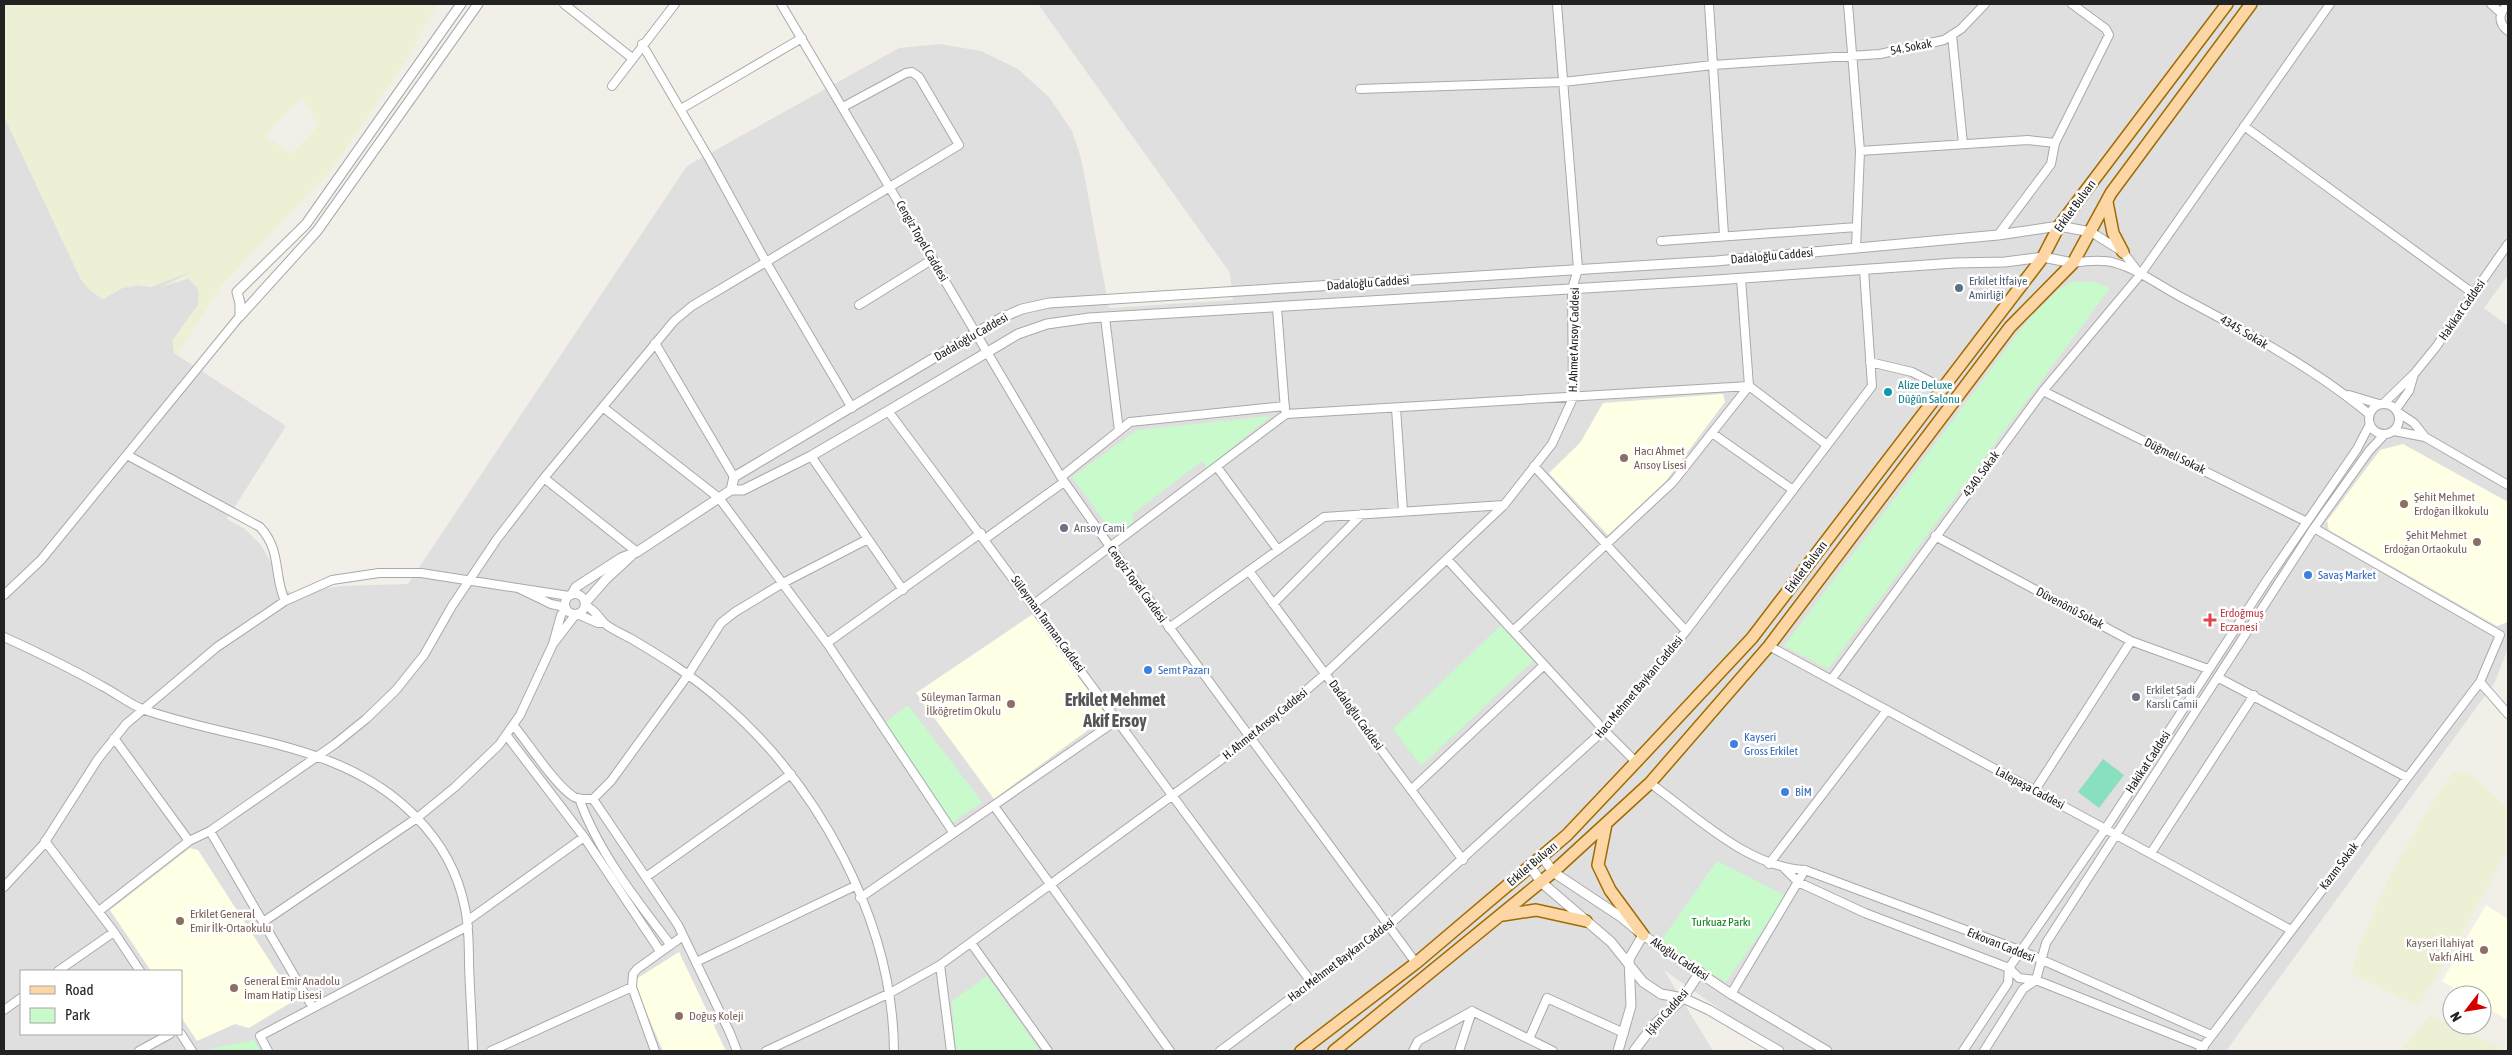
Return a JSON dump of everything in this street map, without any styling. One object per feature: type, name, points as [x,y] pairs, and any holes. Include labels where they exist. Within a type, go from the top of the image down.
[{"type":"main road","name":"Erkilet Bulvarı","points":[[1301,1051],[1416,963],[1567,835],[1752,638],[2043,257],[2059,226],[2227,4]]},
{"type":"main road","name":"Erkilet Bulvarı","points":[[1334,1051],[1553,872],[1650,782],[1769,646],[2010,327],[2073,263],[2111,193],[2251,4]]},
{"type":"main road","points":[[2106,202],[2113,233],[2123,252]]},
{"type":"main road","points":[[1606,824],[1598,865],[1610,890],[1643,935]]},
{"type":"main road","points":[[1501,916],[1536,910],[1586,920]]},
{"type":"street","points":[[240,316],[240,303],[237,292],[306,224],[461,4]]},
{"type":"street","points":[[4,595],[41,560],[240,316],[317,231],[478,4]]},
{"type":"street","points":[[564,4],[632,58]]},
{"type":"street","points":[[612,86],[674,4]]},
{"type":"street","name":"Cengiz Topel Caddesi","points":[[781,4],[891,187],[985,352],[1062,479],[1416,963]]},
{"type":"street","points":[[1557,4],[1578,269]]},
{"type":"street","points":[[1709,4],[1724,235]]},
{"type":"street","points":[[1848,4],[1860,151],[1856,248]]},
{"type":"street","name":"54. Sokak","points":[[1360,89],[1563,82],[1713,65],[1880,54],[1935,43],[1952,35],[1968,23],[1985,4]]},
{"type":"street","points":[[1998,235],[2051,164],[2055,143],[2109,35],[2106,28],[2072,4]]},
{"type":"street","name":"4340. Sokak","points":[[1831,680],[2042,391],[2140,275],[2330,4]]},
{"type":"street","points":[[2491,4],[2500,12],[2502,24],[2508,31]]},
{"type":"street","points":[[2500,12],[2508,4]]},
{"type":"street","points":[[1952,35],[1962,144]]},
{"type":"street","points":[[681,109],[802,38]]},
{"type":"street","points":[[642,44],[681,109],[766,262],[852,408]]},
{"type":"street","points":[[98,911],[189,841],[210,831],[318,756],[366,719],[411,673],[435,640],[452,606],[497,539],[544,478],[604,408],[674,321],[692,306],[959,145],[919,77],[912,72],[906,73],[843,108]]},
{"type":"street","points":[[2244,126],[2474,294]]},
{"type":"street","points":[[1860,151],[2028,140],[2055,143]]},
{"type":"street","name":"Dadaloğlu Caddesi","points":[[734,477],[1011,313],[1049,303],[1716,260],[1998,235],[2059,226],[2091,232]]},
{"type":"street","points":[[1661,241],[1857,227]]},
{"type":"street","name":"4345. Sokak","points":[[2091,232],[2123,252],[2140,275]]},
{"type":"street","name":"Hakikat Caddesi","points":[[2381,404],[2414,374],[2474,294],[2508,244]]},
{"type":"street","name":"Dadaloğlu Caddesi","points":[[585,604],[606,579],[634,554],[731,490],[743,490],[811,456],[985,352],[1018,334],[1047,324],[1105,317],[1572,289],[1864,270],[1955,262],[2006,262],[2043,257],[2073,263]]},
{"type":"street","points":[[859,305],[933,259]]},
{"type":"street","name":"4345. Sokak","points":[[2073,263],[2088,261],[2114,263],[2140,275],[2225,321],[2344,394],[2369,414]]},
{"type":"street","name":"H. Ahmet Arısoy Caddesi","points":[[766,1051],[890,993],[940,965],[1252,738],[1325,674],[1504,505],[1552,444],[1573,398],[1572,289],[1578,269]]},
{"type":"street","name":"Hacı Mehmet Baykan Caddesi","points":[[1220,1051],[1388,926],[1463,860],[1604,730],[1686,631],[1872,386],[1864,270]]},
{"type":"street","points":[[1513,631],[1607,546],[1673,482],[1749,386],[1741,278]]},
{"type":"street","points":[[1277,308],[1285,410]]},
{"type":"street","points":[[1105,317],[1119,431]]},
{"type":"street","points":[[655,343],[734,477],[731,490]]},
{"type":"street","points":[[1870,362],[1912,372],[1943,388]]},
{"type":"street","name":"Hakikat Caddesi","points":[[2398,411],[2409,392],[2414,374]]},
{"type":"street","points":[[827,643],[983,536],[1062,479],[1130,422],[1285,410],[1396,408],[1749,386],[1827,445]]},
{"type":"street","name":"Düğmeli Sokak","points":[[2042,391],[2307,522]]},
{"type":"street","name":"4345. Sokak","points":[[2344,394],[2381,404]]},
{"type":"street","points":[[2425,437],[2414,423],[2398,411],[2381,404],[2369,414],[2370,424],[2376,432],[2385,434],[2394,431],[2425,437],[2508,484]]},
{"type":"street","points":[[604,408],[720,498],[827,643],[953,832]]},
{"type":"street","points":[[1396,408],[1404,511]]},
{"type":"street","points":[[1034,604],[1217,467],[1285,410]]},
{"type":"street","name":"Süleyman Tarman Caddesi","points":[[888,411],[1034,604],[1171,796],[1312,983]]},
{"type":"street","points":[[2394,431],[2399,423],[2398,411]]},
{"type":"street","name":"Hakikat Caddesi","points":[[1963,1051],[2008,983],[2009,968],[2106,828],[2208,668],[2357,449],[2370,424]]},
{"type":"street","points":[[1712,433],[1792,490]]},
{"type":"street","name":"Hakikat Caddesi","points":[[2036,980],[2046,944],[2116,834],[2219,678],[2314,528],[2369,451],[2385,434]]},
{"type":"street","points":[[127,455],[260,527],[276,552],[280,587],[285,601]]},
{"type":"street","points":[[811,456],[903,590]]},
{"type":"street","points":[[1534,466],[1686,631]]},
{"type":"street","points":[[1217,467],[1278,550]]},
{"type":"street","points":[[544,478],[634,554]]},
{"type":"street","points":[[1170,628],[1324,518],[1504,505]]},
{"type":"street","points":[[1273,604],[1362,514]]},
{"type":"street","points":[[2314,528],[2500,635],[2508,630]]},
{"type":"street","name":"Düvenönü Sokak","points":[[1936,536],[2131,640],[2208,668]]},
{"type":"street","points":[[514,726],[553,776],[574,796],[593,799],[611,781],[688,675],[721,623],[735,612],[783,583],[868,539]]},
{"type":"street","name":"Dadaloğlu Caddesi","points":[[571,595],[576,587],[621,558],[634,554]]},
{"type":"street","points":[[1447,559],[1604,730],[1636,762]]},
{"type":"street","name":"Dadaloğlu Caddesi","points":[[1248,571],[1463,860]]},
{"type":"street","points":[[4,887],[45,841],[98,759],[114,738],[142,709],[233,636],[285,601],[327,582],[362,574],[411,573],[582,597],[585,604],[604,622],[688,675],[737,715],[791,774],[822,821],[855,886],[881,954],[890,993],[894,1051]]},
{"type":"street","points":[[520,589],[551,604],[566,608]]},
{"type":"street","points":[[571,595],[565,601],[566,608],[570,613],[598,623],[604,622]]},
{"type":"street","points":[[553,644],[577,614],[583,610],[585,604]]},
{"type":"street","points":[[263,922],[417,818],[455,787],[507,736],[514,726],[553,644],[561,615],[566,608]]},
{"type":"street","name":"Kazım Sokak","points":[[2202,1049],[2406,777],[2480,682],[2500,635]]},
{"type":"street","points":[[4,637],[77,672],[142,709],[206,728],[265,740],[318,756],[350,770],[383,789],[417,818],[436,840],[452,866],[462,895],[468,924],[473,1051]]},
{"type":"street","points":[[2035,790],[2131,640]]},
{"type":"street","name":"Lalepaşa Caddesi","points":[[1769,646],[2291,930]]},
{"type":"street","points":[[1411,790],[1544,665]]},
{"type":"street","points":[[2219,678],[2406,777]]},
{"type":"street","points":[[2480,682],[2508,714]]},
{"type":"street","points":[[2151,853],[2254,695]]},
{"type":"street","points":[[1769,864],[1887,710]]},
{"type":"street","points":[[860,898],[1117,720]]},
{"type":"street","points":[[507,736],[584,837],[660,951]]},
{"type":"street","points":[[114,738],[189,841]]},
{"type":"street","points":[[646,877],[791,774]]},
{"type":"street","name":"Erkovan Caddesi","points":[[1650,782],[1743,851],[1769,864],[1785,869],[1805,870],[2022,951],[2040,961],[2211,1035]]},
{"type":"street","points":[[579,798],[596,837],[650,918],[670,944]]},
{"type":"street","points":[[593,799],[683,936],[730,1032],[737,1051]]},
{"type":"street","points":[[994,806],[1170,1051]]},
{"type":"street","points":[[210,831],[313,1008]]},
{"type":"street","points":[[268,1051],[260,1036],[468,924],[584,837]]},
{"type":"street","points":[[45,841],[114,932],[139,970]]},
{"type":"street","name":"Akoğlu Caddesi","points":[[1542,856],[1553,872],[1621,916],[1643,935],[1731,994],[1827,1051]]},
{"type":"street","points":[[1530,866],[1541,882],[1611,942],[1643,982],[1661,994],[1683,998],[1709,1010],[1779,1051]]},
{"type":"street","name":"Erkovan Caddesi","points":[[1785,869],[1798,882],[1865,913],[2009,968],[2019,978],[2036,980],[2202,1049]]},
{"type":"street","points":[[1731,994],[1805,870]]},
{"type":"street","points":[[696,962],[855,886]]},
{"type":"street","points":[[59,970],[114,932]]},
{"type":"street","name":"Işkın Caddesi","points":[[1618,1051],[1624,1033],[1631,995],[1628,965],[1631,953],[1643,935]]},
{"type":"street","points":[[655,1051],[632,987],[633,974],[660,951],[683,936]]},
{"type":"street","points":[[971,943],[1048,1051]]},
{"type":"street","points":[[940,965],[951,1051]]},
{"type":"street","name":"Işkın Caddesi","points":[[1634,1051],[1652,1027],[1683,998],[1700,972]]},
{"type":"street","points":[[1984,1051],[2023,989],[2036,980]]},
{"type":"street","points":[[490,1051],[632,987]]},
{"type":"street","points":[[1529,1040],[1548,998],[1624,1033]]},
{"type":"street","points":[[4,1010],[20,999]]},
{"type":"street","points":[[1472,1011],[1553,1051]]},
{"type":"street","points":[[1413,1051],[1418,1041],[1472,1011]]},
{"type":"street","points":[[1459,1051],[1472,1011]]},
{"type":"street","points":[[139,1051],[168,1035]]},
{"type":"street","points":[[182,1035],[192,1051]]},
{"type":"shaded area","points":[[4,4],[437,4],[407,60],[330,172],[220,287],[177,356],[173,349],[173,340],[198,305],[199,291],[195,283],[188,278],[161,287],[195,270],[151,287],[138,285],[122,288],[103,299],[91,291],[81,280],[4,116]],"holes":[[[302,98],[318,126],[292,153],[265,135]]]},
{"type":"shaded area","points":[[1038,4],[2508,4],[2508,275],[2484,308],[2508,326],[2508,648],[2495,682],[2226,1051],[1779,1051],[1664,970],[1713,1051],[4,1051],[4,116],[78,273],[91,291],[103,299],[122,288],[138,285],[151,287],[202,266],[174,284],[188,278],[197,287],[200,296],[198,305],[178,333],[174,353],[286,426],[227,519],[245,529],[260,544],[271,562],[282,588],[293,593],[341,586],[408,584],[687,166],[899,48],[940,44],[981,51],[1018,69],[1049,97],[1072,131],[1081,158],[1109,308],[1233,300],[1230,273]]},
{"type":"shaded area","name":"Hacı Ahmet Arısoy Lisesi","points":[[1723,394],[1725,402],[1665,482],[1608,535],[1549,473],[1580,443],[1603,403]]},
{"type":"shaded area","name":"Şehit Mehmet Erdoğan İlkokulu","points":[[2403,444],[2508,502],[2508,622],[2497,626],[2329,530],[2327,521],[2380,450]]},
{"type":"shaded area","name":"Süleyman Tarman İlköğretim Okulu","points":[[1033,614],[1107,716],[994,799],[916,693]]},
{"type":"shaded area","points":[[2457,771],[2470,774],[2508,808],[2508,849],[2453,950],[2418,1006],[2351,974],[2360,943],[2394,867],[2434,799],[2451,775]]},
{"type":"shaded area","points":[[190,848],[198,850],[295,1000],[249,1028],[235,1024],[197,1041],[182,1018],[182,970],[150,970],[110,910]]},
{"type":"shaded area","name":"Kayseri İlahiyat Vakfı AİHL","points":[[2486,905],[2508,919],[2508,1020],[2492,1011],[2492,985],[2449,985],[2442,981]]},
{"type":"shaded area","name":"Doğuş Koleji","points":[[679,952],[726,1051],[663,1051],[633,981]]},
{"type":"shaded area","points":[[2430,1015],[2442,1021],[2442,1035],[2473,1035],[2508,1051],[2400,1051]]},
{"type":"green space","points":[[2072,282],[2094,282],[2110,288],[1828,669],[1784,646],[2027,321],[2059,289]]},
{"type":"green space","points":[[1271,416],[1207,468],[1202,461],[1133,514],[1133,522],[1115,536],[1072,477],[1137,430]]},
{"type":"green space","points":[[1501,625],[1533,661],[1421,766],[1393,729]]},
{"type":"green space","points":[[908,705],[982,802],[949,825],[878,728]]},
{"type":"green space","points":[[2103,759],[2124,775],[2099,808],[2078,792]]},
{"type":"green space","name":"Turkuaz Parkı","points":[[1717,861],[1786,896],[1726,982],[1661,941]]},
{"type":"green space","points":[[987,976],[1040,1051],[956,1051],[952,1001]]},
{"type":"green space","points":[[254,1040],[260,1051],[202,1051]]},
{"type":"place","name":"Erkilet İtfaiye Amirliği","points":[[1959,288]]},
{"type":"place","name":"Alize Deluxe Düğün Salonu","points":[[1888,392]]},
{"type":"place","name":"Hacı Ahmet Arısoy Lisesi","points":[[1624,458]]},
{"type":"place","name":"Şehit Mehmet Erdoğan İlkokulu","points":[[2404,504]]},
{"type":"place","name":"Arısoy Cami","points":[[1064,528]]},
{"type":"place","name":"Şehit Mehmet Erdoğan Ortaokulu","points":[[2477,542]]},
{"type":"place","name":"Savaş Market","points":[[2308,575]]},
{"type":"place","name":"Erdoğmuş Eczanesi","points":[[2210,620]]},
{"type":"place","name":"Semt Pazarı","points":[[1148,670]]},
{"type":"place","name":"Erkilet Şadi Karslı Camii","points":[[2136,697]]},
{"type":"place","name":"Süleyman Tarman İlköğretim Okulu","points":[[1011,704]]},
{"type":"place","name":"Kayseri Gross Erkilet","points":[[1734,744]]},
{"type":"place","name":"BİM","points":[[1785,792]]},
{"type":"place","name":"Erkilet General Emir İlk-Ortaokulu","points":[[180,921]]},
{"type":"place","name":"Kayseri İlahiyat Vakfı AİHL","points":[[2484,950]]},
{"type":"place","name":"General Emir Anadolu İmam Hatip Lisesi","points":[[234,988]]},
{"type":"place","name":"Doğuş Koleji","points":[[679,1016]]},
{"type":"district","name":"Erkilet Mehmet Akif Ersoy","points":[[1115,710]]}]
